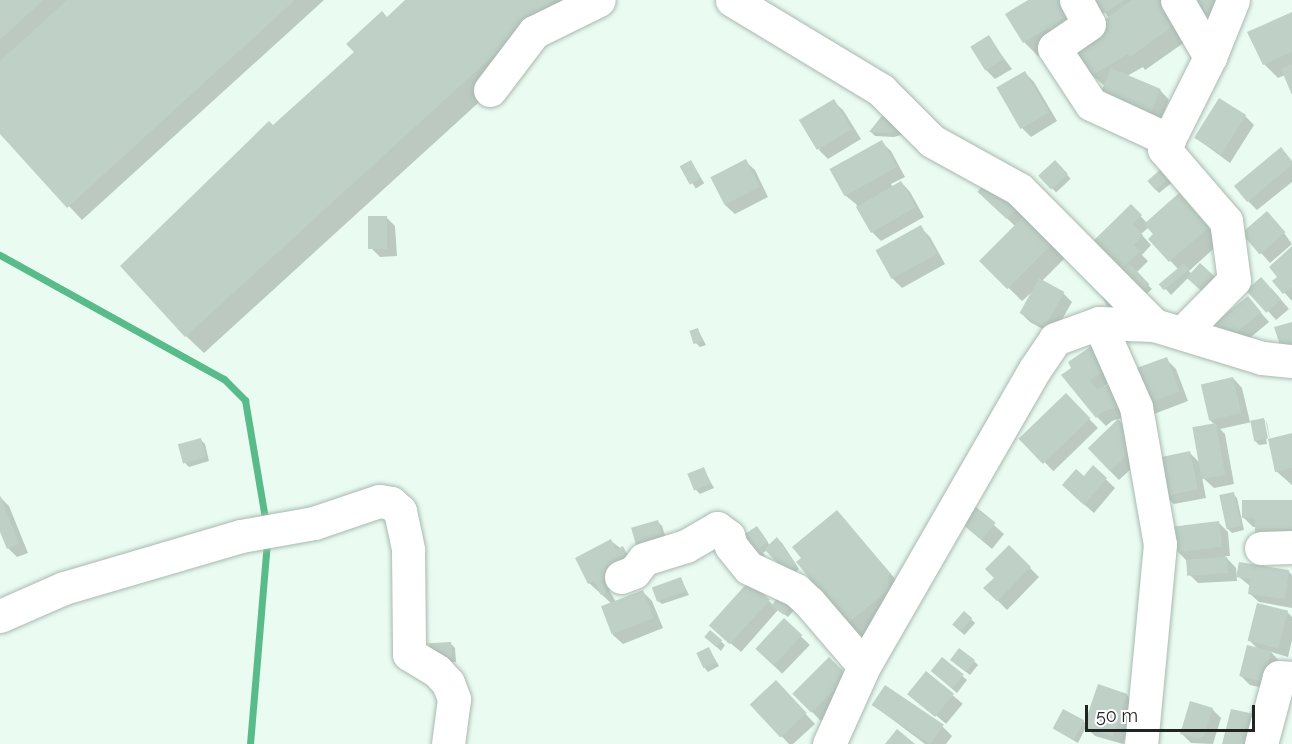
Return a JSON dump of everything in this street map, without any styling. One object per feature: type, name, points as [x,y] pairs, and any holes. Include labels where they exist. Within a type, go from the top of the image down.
[{"type":"street","points":[[490,90],[534,32],[598,0]]},
{"type":"street","points":[[732,0],[881,90],[932,141],[1019,189],[1168,329]]},
{"type":"street","points":[[1076,0],[1089,24],[1054,48],[1084,95],[1091,104],[1169,140]]},
{"type":"street","points":[[1177,0],[1210,57]]},
{"type":"street","points":[[1168,329],[1234,280],[1226,221],[1164,150],[1210,57],[1233,0]]},
{"type":"street","points":[[1099,323],[1136,407],[1160,544],[1148,645],[1146,743]]},
{"type":"street","points":[[829,744],[864,666],[1055,339],[1099,323],[1168,329],[1262,358],[1292,361]]},
{"type":"street","points":[[0,616],[64,588],[241,536],[314,523],[379,501],[391,503],[400,511],[408,550],[409,654],[437,671],[448,683],[454,699],[448,744]]},
{"type":"street","points":[[621,577],[634,572],[644,559],[686,546],[717,528],[728,536],[731,546],[749,568],[795,590],[809,602],[864,666]]},
{"type":"street","points":[[1261,744],[1279,677],[1292,678]]},
{"type":"building","points":[[0,0],[43,0],[0,40]]},
{"type":"building","points":[[67,0],[295,0],[67,208],[0,134],[0,61]]},
{"type":"building","points":[[405,0],[554,0],[185,337],[120,266],[269,121],[273,125],[354,52],[346,44],[382,11],[387,17]]},
{"type":"building","points":[[1028,0],[1068,0],[1081,21],[1054,38],[1048,28],[1023,43],[1005,14]]},
{"type":"building","points":[[1094,0],[1125,0],[1103,14]]},
{"type":"building","points":[[1132,0],[1164,0],[1179,22],[1130,57],[1128,54],[1091,76],[1074,53],[1106,24],[1104,20]]},
{"type":"building","points":[[1197,0],[1223,0],[1217,19],[1193,11],[1199,4]]},
{"type":"building","points":[[1292,12],[1292,52],[1263,65],[1247,32]]},
{"type":"building","points":[[989,35],[1004,59],[985,70],[970,47]]},
{"type":"building","points":[[1292,64],[1292,95],[1281,69]]},
{"type":"building","points":[[1111,68],[1161,89],[1147,122],[1097,101]]},
{"type":"building","points":[[1025,71],[1049,113],[1020,129],[996,88]]},
{"type":"building","points":[[1219,98],[1246,115],[1221,155],[1194,138]]},
{"type":"building","points":[[834,99],[852,129],[817,150],[799,120]]},
{"type":"building","points":[[889,107],[912,126],[889,133],[869,132]]},
{"type":"building","points":[[882,140],[897,167],[845,196],[830,169]]},
{"type":"building","points":[[1281,147],[1292,161],[1292,165],[1247,202],[1234,186]]},
{"type":"building","points":[[746,159],[760,187],[724,205],[710,177]]},
{"type":"building","points":[[691,160],[701,178],[690,185],[680,166]]},
{"type":"building","points":[[1055,160],[1068,174],[1051,190],[1038,176]]},
{"type":"building","points":[[1163,167],[1171,176],[1155,190],[1147,181]]},
{"type":"building","points":[[991,177],[1020,204],[1007,219],[977,192]]},
{"type":"building","points":[[901,181],[916,207],[871,233],[856,207]]},
{"type":"building","points":[[1179,193],[1209,227],[1169,262],[1148,239],[1153,234],[1144,224]]},
{"type":"building","points":[[1131,204],[1142,215],[1133,224],[1143,235],[1134,245],[1140,251],[1116,275],[1088,246]]},
{"type":"building","points":[[1030,210],[1058,238],[1007,289],[979,261]]},
{"type":"building","points":[[1267,211],[1285,232],[1260,254],[1241,233]]},
{"type":"building","points":[[368,216],[387,216],[387,249],[368,249]]},
{"type":"building","points":[[921,225],[937,254],[892,279],[876,250]]},
{"type":"building","points":[[1292,246],[1292,287],[1283,294],[1272,281],[1277,277],[1269,267]]},
{"type":"building","points":[[1184,263],[1189,269],[1164,290],[1159,284]]},
{"type":"building","points":[[1200,263],[1221,282],[1207,297],[1187,278]]},
{"type":"building","points":[[1130,264],[1149,284],[1137,297],[1117,277]]},
{"type":"building","points":[[1261,277],[1281,299],[1266,313],[1246,290]]},
{"type":"building","points":[[1039,278],[1064,292],[1045,327],[1020,313]]},
{"type":"building","points":[[1248,296],[1261,312],[1228,339],[1215,323]]},
{"type":"building","points":[[1292,322],[1292,351],[1283,354],[1274,327]]},
{"type":"building","points":[[698,328],[702,341],[693,344],[689,331]]},
{"type":"building","points":[[1096,343],[1112,366],[1090,380],[1097,389],[1118,382],[1125,405],[1102,412],[1096,418],[1061,375],[1071,368],[1068,362]]},
{"type":"building","points":[[1167,357],[1180,392],[1143,405],[1130,370]]},
{"type":"building","points":[[1233,377],[1241,413],[1209,420],[1201,384]]},
{"type":"building","points":[[1066,393],[1090,418],[1043,464],[1019,439]]},
{"type":"building","points":[[1264,418],[1268,439],[1254,441],[1250,421]]},
{"type":"building","points":[[1118,419],[1140,442],[1110,471],[1088,448]]},
{"type":"building","points":[[1216,423],[1225,475],[1202,479],[1192,427]]},
{"type":"building","points":[[1292,433],[1292,468],[1275,472],[1268,439]]},
{"type":"building","points":[[201,438],[206,457],[183,464],[178,444]]},
{"type":"building","points":[[1190,451],[1198,489],[1164,496],[1156,458]]},
{"type":"building","points":[[1093,465],[1107,478],[1084,505],[1062,485],[1076,469],[1084,476]]},
{"type":"building","points":[[704,467],[711,484],[694,490],[687,474]]},
{"type":"building","points":[[1234,492],[1241,526],[1227,529],[1219,495]]},
{"type":"building","points":[[0,495],[19,544],[7,549],[0,532]]},
{"type":"building","points":[[1242,500],[1292,500],[1292,538],[1255,538],[1255,518],[1242,518]]},
{"type":"building","points":[[970,502],[996,523],[982,540],[956,519]]},
{"type":"building","points":[[837,510],[891,574],[888,577],[889,590],[843,627],[834,608],[796,562],[801,558],[792,547]]},
{"type":"building","points":[[658,520],[663,538],[636,546],[631,528]]},
{"type":"building","points":[[1219,521],[1222,547],[1178,552],[1174,526]]},
{"type":"building","points":[[757,526],[768,542],[760,548],[763,552],[757,556],[739,538]]},
{"type":"building","points":[[777,537],[796,564],[786,572],[764,549]]},
{"type":"building","points":[[611,539],[616,550],[623,546],[632,565],[601,580],[607,592],[601,595],[594,581],[588,584],[575,558]]},
{"type":"building","points":[[1009,545],[1031,567],[997,601],[983,588],[994,578],[985,569]]},
{"type":"building","points":[[1227,557],[1228,573],[1187,576],[1186,560]]},
{"type":"building","points":[[1239,562],[1289,570],[1285,599],[1248,594],[1250,579],[1236,577]]},
{"type":"building","points":[[681,577],[686,591],[657,602],[652,588]]},
{"type":"building","points":[[749,581],[770,600],[730,644],[709,626]]},
{"type":"building","points":[[643,590],[654,618],[612,634],[601,606]]},
{"type":"building","points":[[781,593],[793,602],[783,615],[771,606]]},
{"type":"building","points":[[1257,603],[1288,611],[1279,649],[1248,641]]},
{"type":"building","points":[[964,611],[972,618],[960,632],[952,625]]},
{"type":"building","points":[[784,618],[802,635],[774,666],[755,649]]},
{"type":"building","points":[[710,630],[722,640],[716,647],[704,637]]},
{"type":"building","points":[[451,642],[452,659],[430,660],[429,643]]},
{"type":"building","points":[[1247,645],[1271,651],[1264,682],[1239,676]]},
{"type":"building","points":[[709,647],[716,662],[703,668],[696,653]]},
{"type":"building","points":[[959,648],[975,660],[966,672],[950,660]]},
{"type":"building","points":[[829,657],[848,676],[811,713],[792,694]]},
{"type":"building","points":[[942,657],[964,675],[952,689],[931,671]]},
{"type":"building","points":[[926,671],[954,694],[935,717],[907,694]]},
{"type":"building","points":[[776,680],[807,713],[780,737],[750,705]]},
{"type":"building","points":[[1098,684],[1127,694],[1113,737],[1083,727]]},
{"type":"building","points":[[885,685],[944,725],[930,744],[872,705]]},
{"type":"building","points":[[1190,701],[1213,708],[1204,736],[1199,739],[1180,734]]},
{"type":"building","points":[[1063,709],[1084,720],[1074,740],[1053,728]]},
{"type":"building","points":[[1231,709],[1254,714],[1247,744],[1222,744]]},
{"type":"building","points":[[897,729],[915,744],[885,744]]},
{"type":"waterway","points":[[0,255],[224,379],[245,400],[266,524]]},
{"type":"waterway","points":[[250,744],[267,540]]}]
